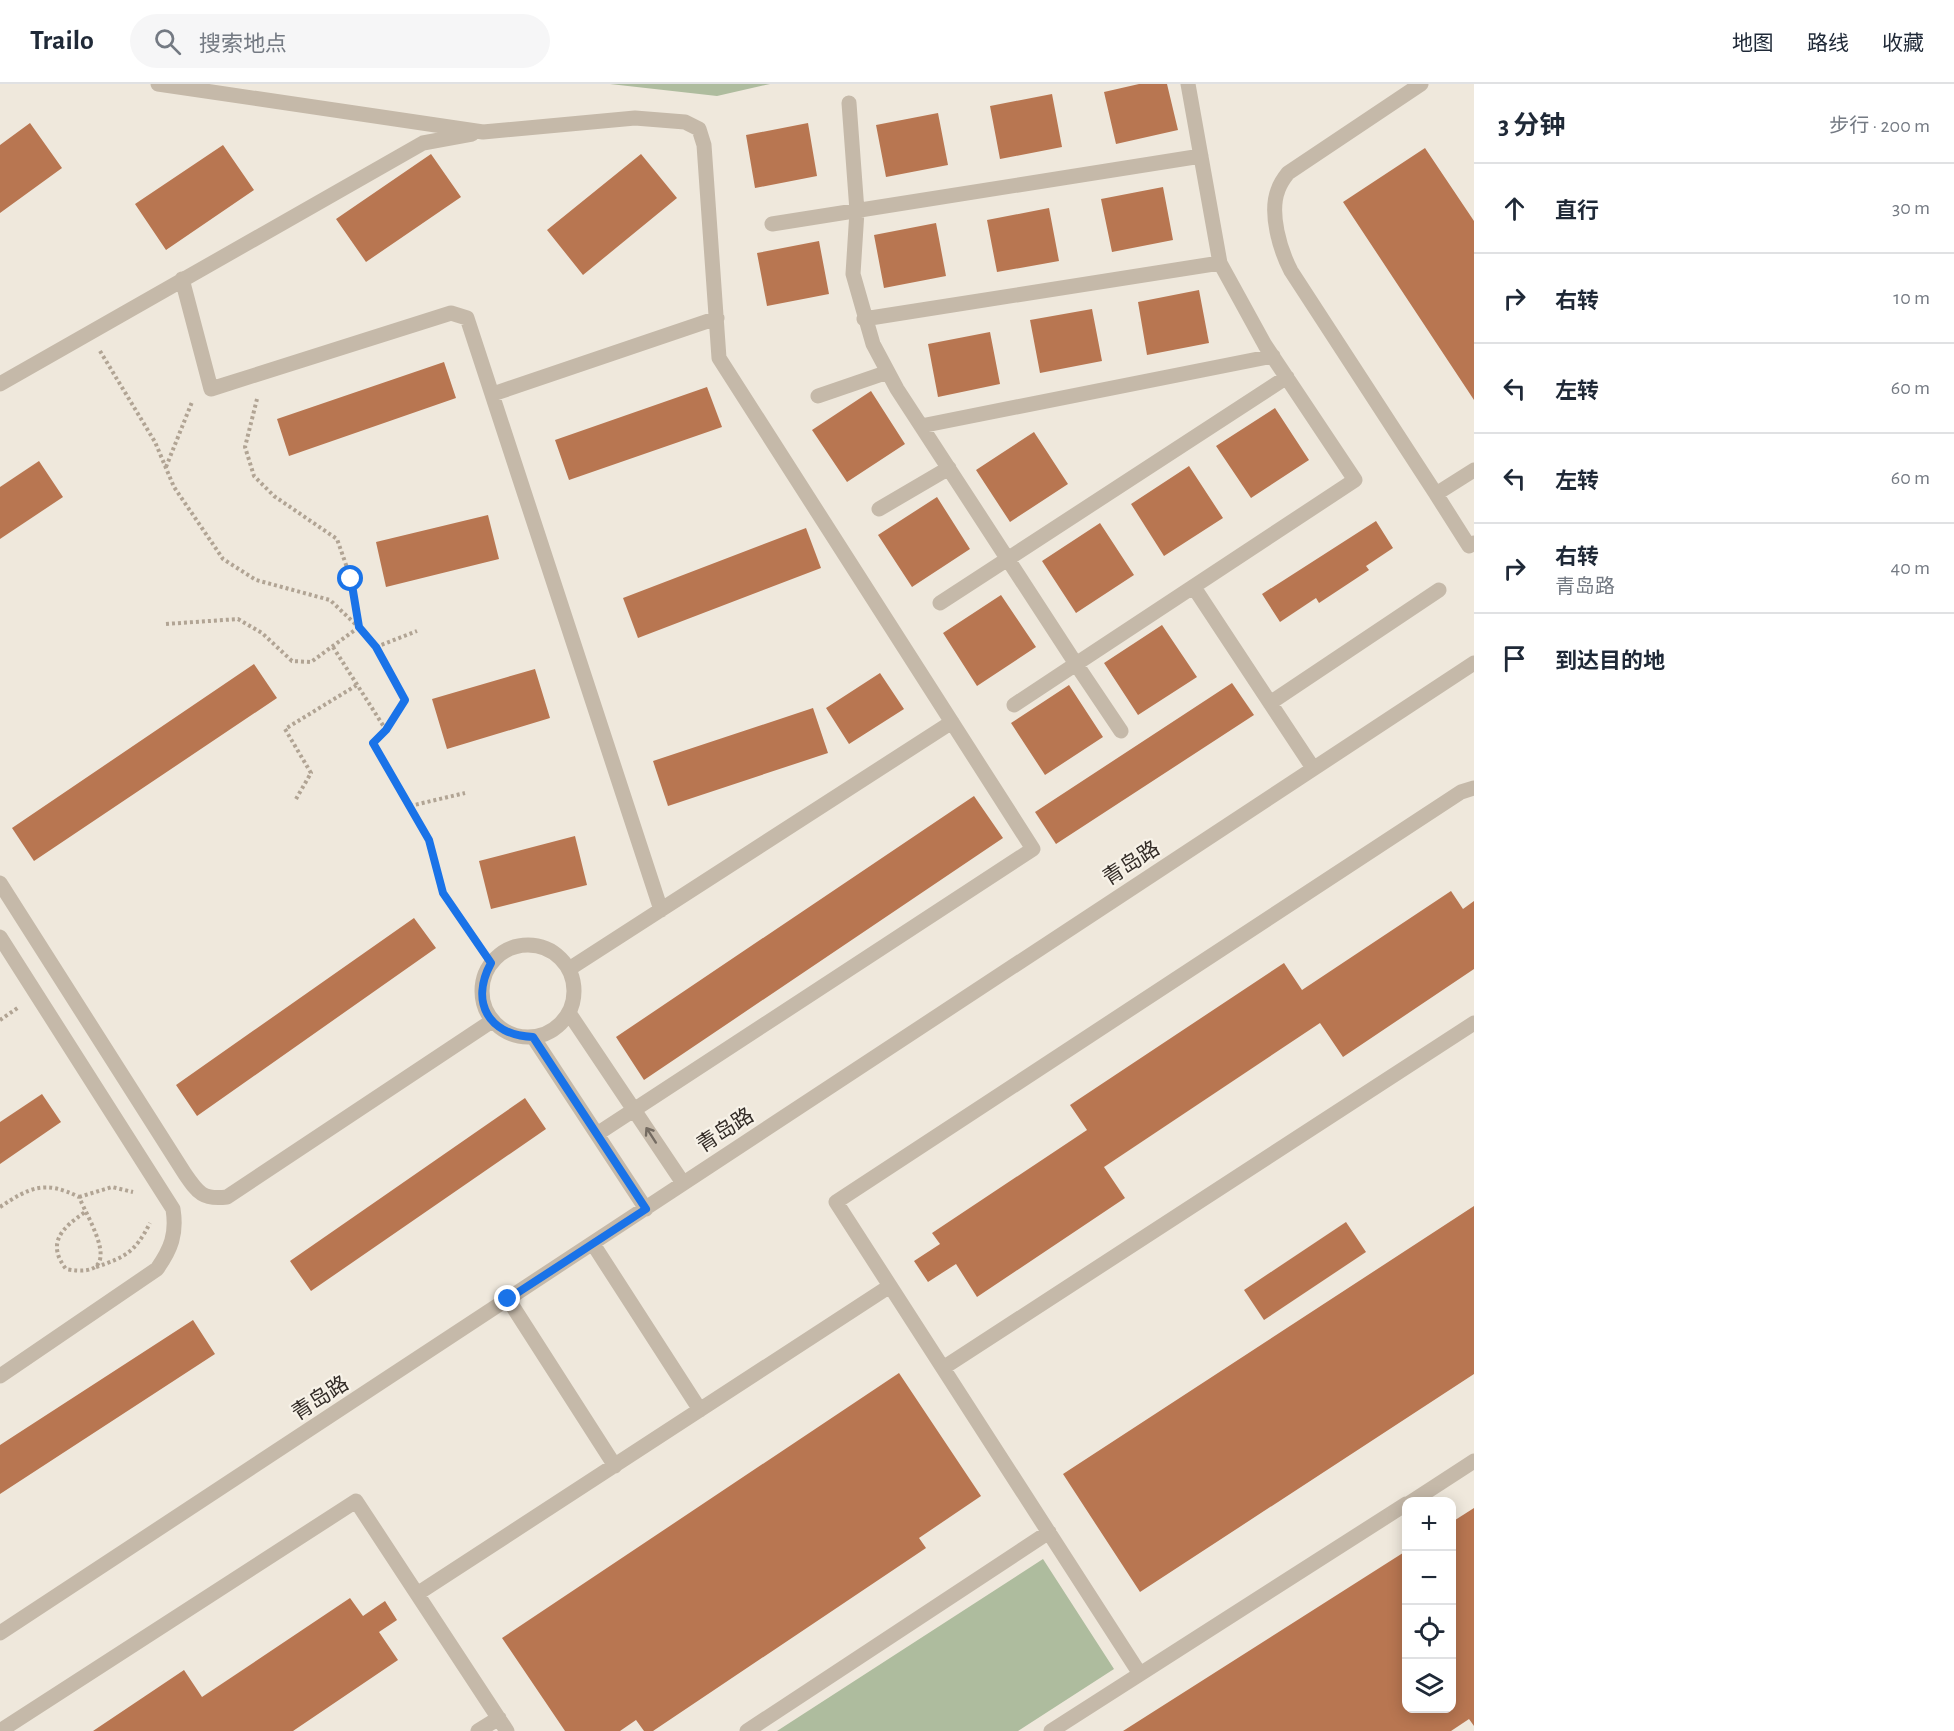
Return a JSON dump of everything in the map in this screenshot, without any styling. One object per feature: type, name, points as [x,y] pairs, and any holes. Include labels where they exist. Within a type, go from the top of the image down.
[{"type":"street","points":[[159,84],[483,132]]},
{"type":"street","points":[[1014,705],[1195,589],[1355,480],[1273,356],[1221,263],[1188,84]]},
{"type":"street","points":[[1420,84],[1288,173],[1277,190],[1275,205],[1280,242],[1291,271],[1469,546],[1474,543]]},
{"type":"street","points":[[849,103],[857,211],[853,274],[873,344],[921,426],[1121,731]]},
{"type":"street","points":[[0,384],[423,143],[483,132],[635,118],[685,122],[699,129],[704,145],[719,357],[1033,849],[597,1134]]},
{"type":"street","points":[[772,224],[1201,156]]},
{"type":"street","points":[[864,319],[1221,263]]},
{"type":"street","points":[[182,279],[211,389],[451,313],[467,318],[661,910]]},
{"type":"street","points":[[493,394],[717,318]]},
{"type":"street","points":[[921,426],[1273,356]]},
{"type":"street","points":[[818,396],[888,372]]},
{"type":"street","points":[[940,603],[1287,377]]},
{"type":"street","points":[[879,509],[949,468]]},
{"type":"street","points":[[1436,494],[1474,470]]},
{"type":"street","points":[[1195,589],[1313,768]]},
{"type":"street","points":[[1270,703],[1439,590]]},
{"type":"street","name":"青岛路","points":[[0,1633],[1474,663]]},
{"type":"street","points":[[569,969],[952,722]]},
{"type":"street","points":[[1140,1674],[836,1202],[1461,792],[1474,789]]},
{"type":"street","points":[[0,883],[185,1174],[196,1190],[211,1199],[227,1197],[492,1021]]},
{"type":"street","points":[[0,938],[173,1209],[176,1227],[168,1253],[157,1269],[0,1376]]},
{"type":"street","points":[[533,945],[547,949],[560,957],[569,969],[574,998],[569,1012],[560,1025],[548,1033],[533,1037],[518,1037],[504,1031],[492,1021],[484,1008],[481,992],[484,977],[491,963],[503,952],[517,946],[533,945]]},
{"type":"street","points":[[569,1012],[683,1183]]},
{"type":"street","points":[[943,1368],[1474,1023]]},
{"type":"street","points":[[533,1037],[646,1209]]},
{"type":"street","points":[[593,1244],[700,1410]]},
{"type":"street","points":[[417,1594],[890,1286]]},
{"type":"street","points":[[508,1299],[615,1466]]},
{"type":"street","points":[[1419,1497],[1474,1461]]},
{"type":"street","points":[[0,1731],[356,1501],[507,1731]]},
{"type":"street","points":[[1051,1731],[1402,1507]]},
{"type":"street","points":[[747,1731],[1049,1532]]},
{"type":"street","points":[[478,1731],[499,1718]]},
{"type":"path","points":[[89,332],[155,442],[174,487],[223,559],[256,580],[330,600],[359,627],[376,647],[405,700],[386,730],[373,743],[429,840],[443,893],[491,963]]},
{"type":"path","points":[[263,372],[246,447],[254,476],[274,496],[337,539],[351,579],[359,627]]},
{"type":"path","points":[[166,467],[190,403],[211,389]]},
{"type":"path","points":[[166,624],[238,619],[262,633],[292,661],[311,662],[359,627]]},
{"type":"path","points":[[376,647],[417,631]]},
{"type":"path","points":[[333,647],[386,730]]},
{"type":"path","points":[[296,800],[311,773],[285,729],[357,685]]},
{"type":"path","points":[[410,806],[465,792]]},
{"type":"path","points":[[0,1207],[21,1193],[40,1186],[58,1188],[79,1197],[112,1187],[136,1195]]},
{"type":"path","points":[[79,1197],[102,1246],[102,1257],[95,1267]]},
{"type":"path","points":[[85,1212],[67,1224],[57,1242],[57,1257],[66,1269],[80,1272],[130,1253],[140,1243],[150,1221],[148,1214]]},
{"type":"green space","points":[[610,84],[770,84],[717,96]]},
{"type":"green space","points":[[1043,1559],[1114,1669],[1018,1731],[777,1731]]},
{"type":"building","points":[[1139,84],[1167,84],[1178,130],[1116,144],[1104,92]]},
{"type":"building","points":[[1052,94],[1062,147],[1000,159],[990,106]]},
{"type":"building","points":[[938,113],[948,165],[886,177],[876,125]]},
{"type":"building","points":[[30,123],[62,168],[0,213],[0,145]]},
{"type":"building","points":[[808,123],[817,176],[755,188],[746,135]]},
{"type":"building","points":[[223,145],[254,190],[166,250],[135,204]]},
{"type":"building","points":[[1425,148],[1474,221],[1474,400],[1343,202]]},
{"type":"building","points":[[431,154],[461,197],[366,262],[336,219]]},
{"type":"building","points":[[641,154],[677,198],[583,275],[547,230]]},
{"type":"building","points":[[1163,187],[1173,240],[1112,252],[1101,199]]},
{"type":"building","points":[[1049,208],[1059,261],[997,272],[987,220]]},
{"type":"building","points":[[936,223],[946,276],[884,288],[874,235]]},
{"type":"building","points":[[819,241],[829,294],[767,306],[757,253]]},
{"type":"building","points":[[1199,290],[1209,343],[1147,355],[1138,302]]},
{"type":"building","points":[[1092,309],[1102,361],[1040,373],[1030,320]]},
{"type":"building","points":[[990,332],[1000,384],[938,397],[928,344]]},
{"type":"building","points":[[444,362],[456,398],[289,456],[277,419]]},
{"type":"building","points":[[707,387],[722,427],[569,480],[555,440]]},
{"type":"building","points":[[871,391],[905,444],[847,482],[812,430]]},
{"type":"building","points":[[1275,408],[1309,460],[1251,498],[1216,446]]},
{"type":"building","points":[[1034,432],[1068,484],[1010,522],[976,470]]},
{"type":"building","points":[[39,461],[63,497],[0,539],[0,487]]},
{"type":"building","points":[[1189,466],[1223,518],[1164,556],[1131,504]]},
{"type":"building","points":[[937,497],[970,549],[912,587],[878,535]]},
{"type":"building","points":[[488,515],[499,559],[386,587],[376,542]]},
{"type":"building","points":[[1376,521],[1393,548],[1366,566],[1369,570],[1319,603],[1316,598],[1280,622],[1262,594]]},
{"type":"building","points":[[1100,523],[1134,575],[1076,613],[1042,561]]},
{"type":"building","points":[[806,528],[821,568],[638,638],[623,598]]},
{"type":"building","points":[[1001,595],[1036,647],[977,686],[943,633]]},
{"type":"building","points":[[1162,625],[1197,677],[1138,715],[1104,663]]},
{"type":"building","points":[[254,664],[277,698],[34,861],[12,828]]},
{"type":"building","points":[[535,669],[550,718],[447,749],[432,699]]},
{"type":"building","points":[[880,673],[904,709],[849,744],[826,708]]},
{"type":"building","points":[[1232,683],[1254,715],[1056,844],[1035,812]]},
{"type":"building","points":[[1069,685],[1103,737],[1045,775],[1011,723]]},
{"type":"building","points":[[813,708],[828,753],[668,806],[653,761]]},
{"type":"building","points":[[974,796],[1003,838],[644,1080],[616,1037]]},
{"type":"building","points":[[575,836],[587,885],[491,909],[479,861]]},
{"type":"building","points":[[1451,891],[1463,909],[1474,901],[1474,969],[1343,1057],[1320,1023],[1104,1167],[1125,1198],[977,1297],[956,1264],[928,1282],[914,1261],[940,1244],[932,1233],[1087,1130],[1070,1105],[1284,963],[1302,990]]},
{"type":"building","points":[[414,918],[436,948],[197,1116],[176,1085]]},
{"type":"building","points":[[42,1094],[61,1122],[0,1164],[0,1122]]},
{"type":"building","points":[[525,1098],[546,1129],[311,1291],[290,1261]]},
{"type":"building","points":[[1474,1206],[1474,1374],[1140,1592],[1063,1474]]},
{"type":"building","points":[[1346,1222],[1366,1252],[1264,1320],[1244,1290]]},
{"type":"building","points":[[193,1320],[215,1354],[0,1494],[0,1445]]},
{"type":"building","points":[[899,1373],[981,1496],[919,1538],[926,1548],[653,1731],[644,1731],[636,1720],[620,1731],[565,1731],[502,1638]]},
{"type":"building","points":[[1474,1508],[1474,1726],[1469,1719],[1451,1731],[1123,1731],[1402,1554],[1402,1713],[1456,1713],[1456,1519]]},
{"type":"building","points":[[350,1598],[363,1616],[385,1601],[397,1620],[379,1632],[398,1660],[293,1731],[93,1731],[184,1670],[202,1697]]},
{"type":"route","points":[[351,579],[359,627],[371,639],[405,700],[386,730],[373,743],[429,840],[443,893],[491,963],[484,977],[481,992],[484,1008],[492,1021],[504,1031],[518,1037],[533,1037],[646,1209],[508,1299]]}]
